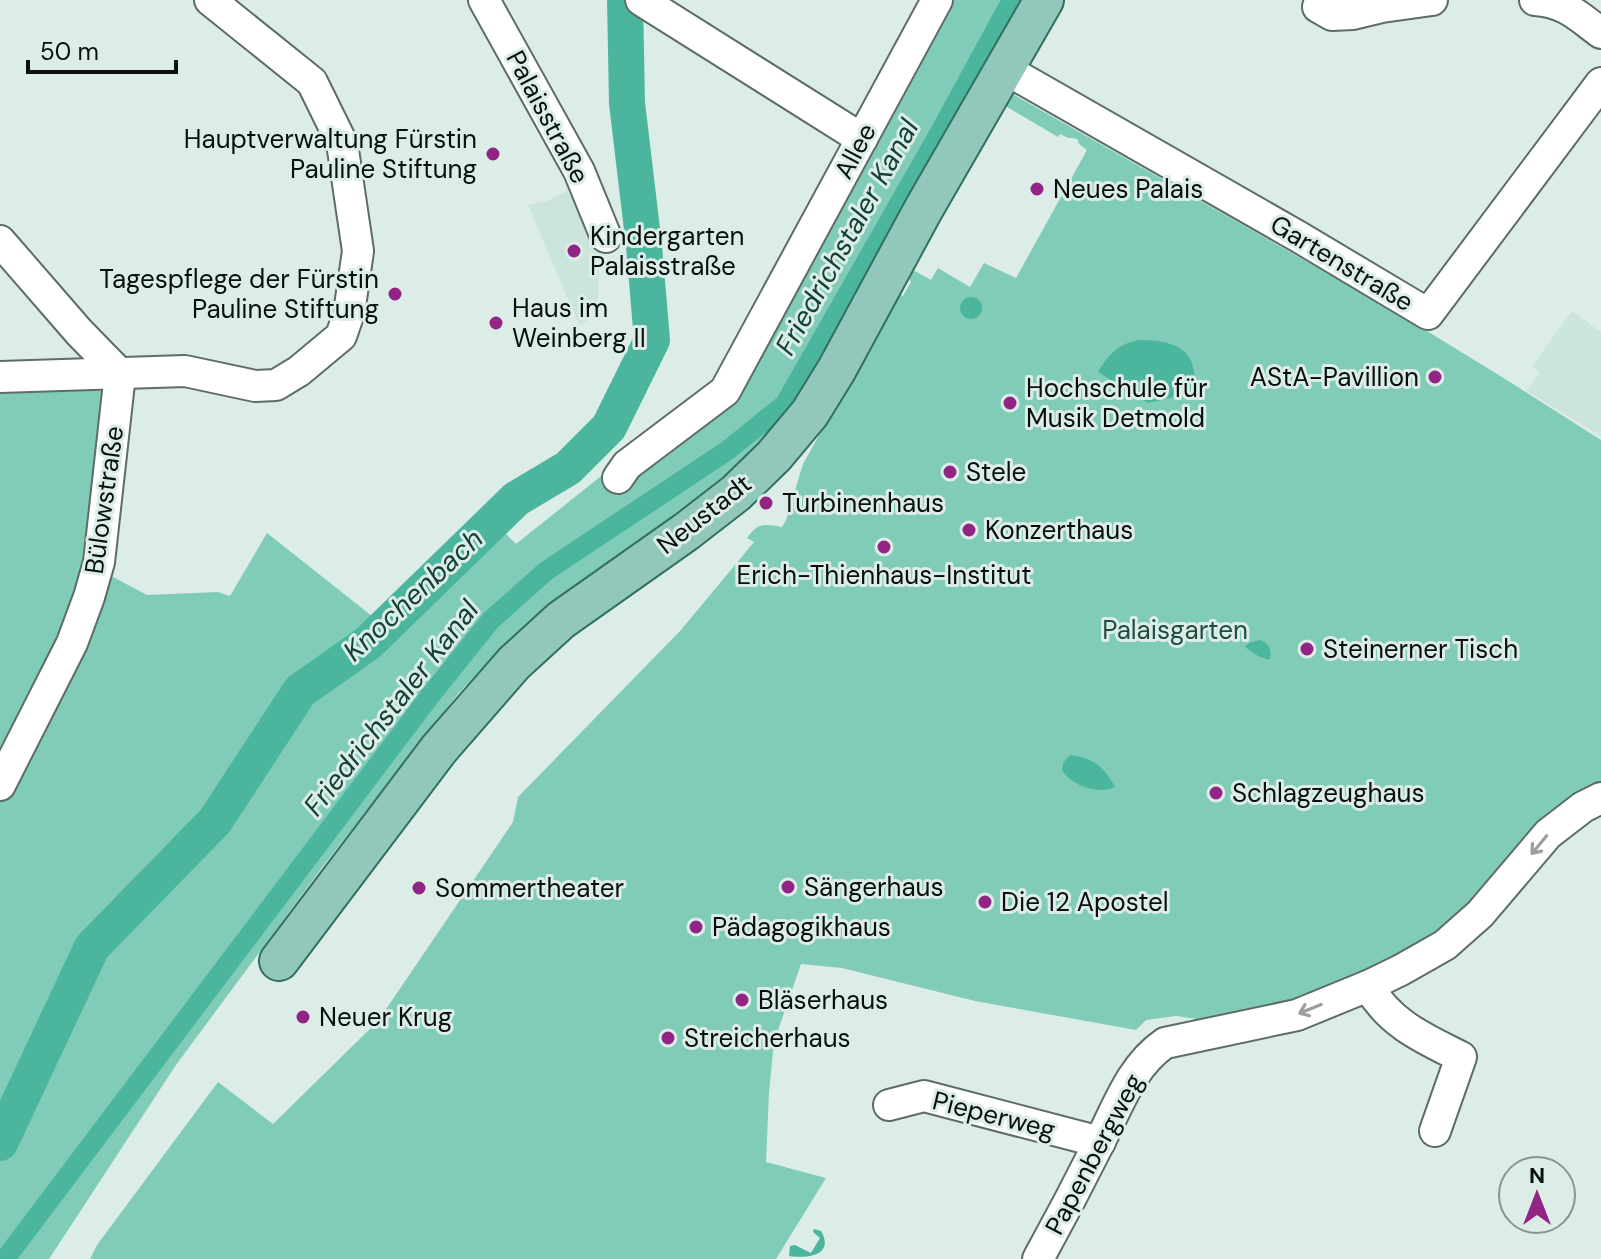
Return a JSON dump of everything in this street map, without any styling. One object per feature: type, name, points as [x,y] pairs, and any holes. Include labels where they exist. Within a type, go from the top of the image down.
[{"type":"main road","name":"Neustadt","points":[[279,961],[439,749],[514,663],[561,620],[736,493],[774,456],[810,413],[1044,0]]},
{"type":"street","points":[[0,377],[185,371],[255,386],[276,385],[299,371],[341,336],[349,313],[358,251],[342,143],[312,82],[210,0]]},
{"type":"street","name":"Palaisstraße","points":[[484,0],[579,171],[606,237]]},
{"type":"street","points":[[641,0],[862,139]]},
{"type":"street","name":"Allee","points":[[618,478],[627,465],[725,391],[937,0]]},
{"type":"street","points":[[1320,0],[1318,7],[1332,15],[1431,0]]},
{"type":"street","points":[[1535,0],[1552,0],[1601,33]]},
{"type":"street","name":"Gartenstraße","points":[[1005,69],[1428,314],[1601,83]]},
{"type":"street","points":[[0,241],[120,374]]},
{"type":"street","name":"Bülowstraße","points":[[0,785],[72,643],[89,597],[99,562],[120,374]]},
{"type":"street","name":"Papenbergweg","points":[[1038,1259],[1123,1093],[1139,1067],[1165,1043],[1297,1015],[1401,970],[1445,945],[1480,914],[1548,834],[1583,807],[1601,798]]},
{"type":"street","points":[[1368,986],[1377,1002],[1408,1030],[1461,1057],[1435,1131]]},
{"type":"street","name":"Pieperweg","points":[[889,1105],[924,1096],[1100,1142]]},
{"type":"shaded area","name":"Kindergarten Palaisstraße","points":[[567,191],[600,243],[598,297],[590,319],[579,325],[528,205],[547,201]]},
{"type":"shaded area","points":[[971,297],[979,300],[982,308],[979,316],[971,319],[963,316],[960,308],[963,300]]},
{"type":"shaded area","points":[[1572,311],[1601,332],[1601,436],[1526,391],[1540,373],[1532,366]]},
{"type":"shaded area","points":[[1138,340],[1177,346],[1188,356],[1196,384],[1188,394],[1148,403],[1098,372],[1114,351]]},
{"type":"shaded area","points":[[1260,640],[1269,648],[1269,660],[1245,647]]},
{"type":"shaded area","points":[[1070,755],[1097,764],[1115,787],[1093,789],[1072,781],[1062,770],[1063,763]]},
{"type":"shaded area","points":[[814,1229],[821,1231],[825,1245],[822,1250],[811,1256],[789,1256],[790,1246],[795,1245],[811,1253],[820,1238],[813,1232]]},
{"type":"green space","points":[[944,0],[1026,0],[807,388],[751,460],[545,609],[458,694],[324,865],[176,1065],[49,1259],[0,1259],[0,390],[105,388],[100,570],[147,595],[218,592],[230,596],[267,533],[377,620],[391,600],[485,513],[516,544],[620,461],[723,390]]},
{"type":"green space","name":"Palaisgarten","points":[[1009,92],[1404,317],[1601,440],[1601,789],[1440,937],[1298,1003],[1217,1022],[1176,1016],[1146,1020],[1136,1030],[975,1001],[842,968],[801,964],[774,1042],[766,1162],[826,1178],[776,1259],[90,1259],[97,1245],[218,1082],[273,1124],[378,1021],[513,822],[518,797],[681,630],[754,542],[747,538],[751,533],[762,525],[782,527],[803,464],[898,294],[903,296],[911,282],[911,269],[931,280],[938,268],[970,287],[984,263],[1016,278],[1087,150],[1078,140],[1060,134],[1058,137],[1002,104]]},
{"type":"waterway","name":"Knochenbach","points":[[0,1143],[92,947],[215,821],[300,691],[368,643],[516,499],[568,468],[609,427],[652,340],[627,103],[625,0]]},
{"type":"waterway","name":"Friedrichstaler Kanal","points":[[5,1259],[430,696],[491,620],[546,571],[728,450],[785,404],[1012,0]]},
{"type":"waterway","points":[[423,689],[430,696]]},
{"type":"place","name":"Hauptverwaltung Fürstin Pauline Stiftung","points":[[493,154]]},
{"type":"place","name":"Neues Palais","points":[[1037,189]]},
{"type":"place","name":"Kindergarten Palaisstraße","points":[[574,251]]},
{"type":"place","name":"Tagespflege der Fürstin Pauline Stiftung","points":[[395,294]]},
{"type":"place","name":"Haus im Weinberg II","points":[[496,323]]},
{"type":"place","name":"AStA-Pavillion","points":[[1435,377]]},
{"type":"place","name":"Hochschule für Musik Detmold","points":[[1010,403]]},
{"type":"place","name":"Stele","points":[[950,472]]},
{"type":"place","name":"Turbinenhaus","points":[[766,503]]},
{"type":"place","name":"Konzerthaus","points":[[969,530]]},
{"type":"place","name":"Erich-Thienhaus-Institut","points":[[884,547]]},
{"type":"place","name":"Steinerner Tisch","points":[[1307,649]]},
{"type":"place","name":"Schlagzeughaus","points":[[1216,793]]},
{"type":"place","name":"Sängerhaus","points":[[788,887]]},
{"type":"place","name":"Sommertheater","points":[[419,888]]},
{"type":"place","name":"Die 12 Apostel","points":[[985,902]]},
{"type":"place","name":"Pädagogikhaus","points":[[696,927]]},
{"type":"place","name":"Bläserhaus","points":[[742,1000]]},
{"type":"place","name":"Neuer Krug","points":[[303,1017]]},
{"type":"place","name":"Streicherhaus","points":[[668,1038]]}]
